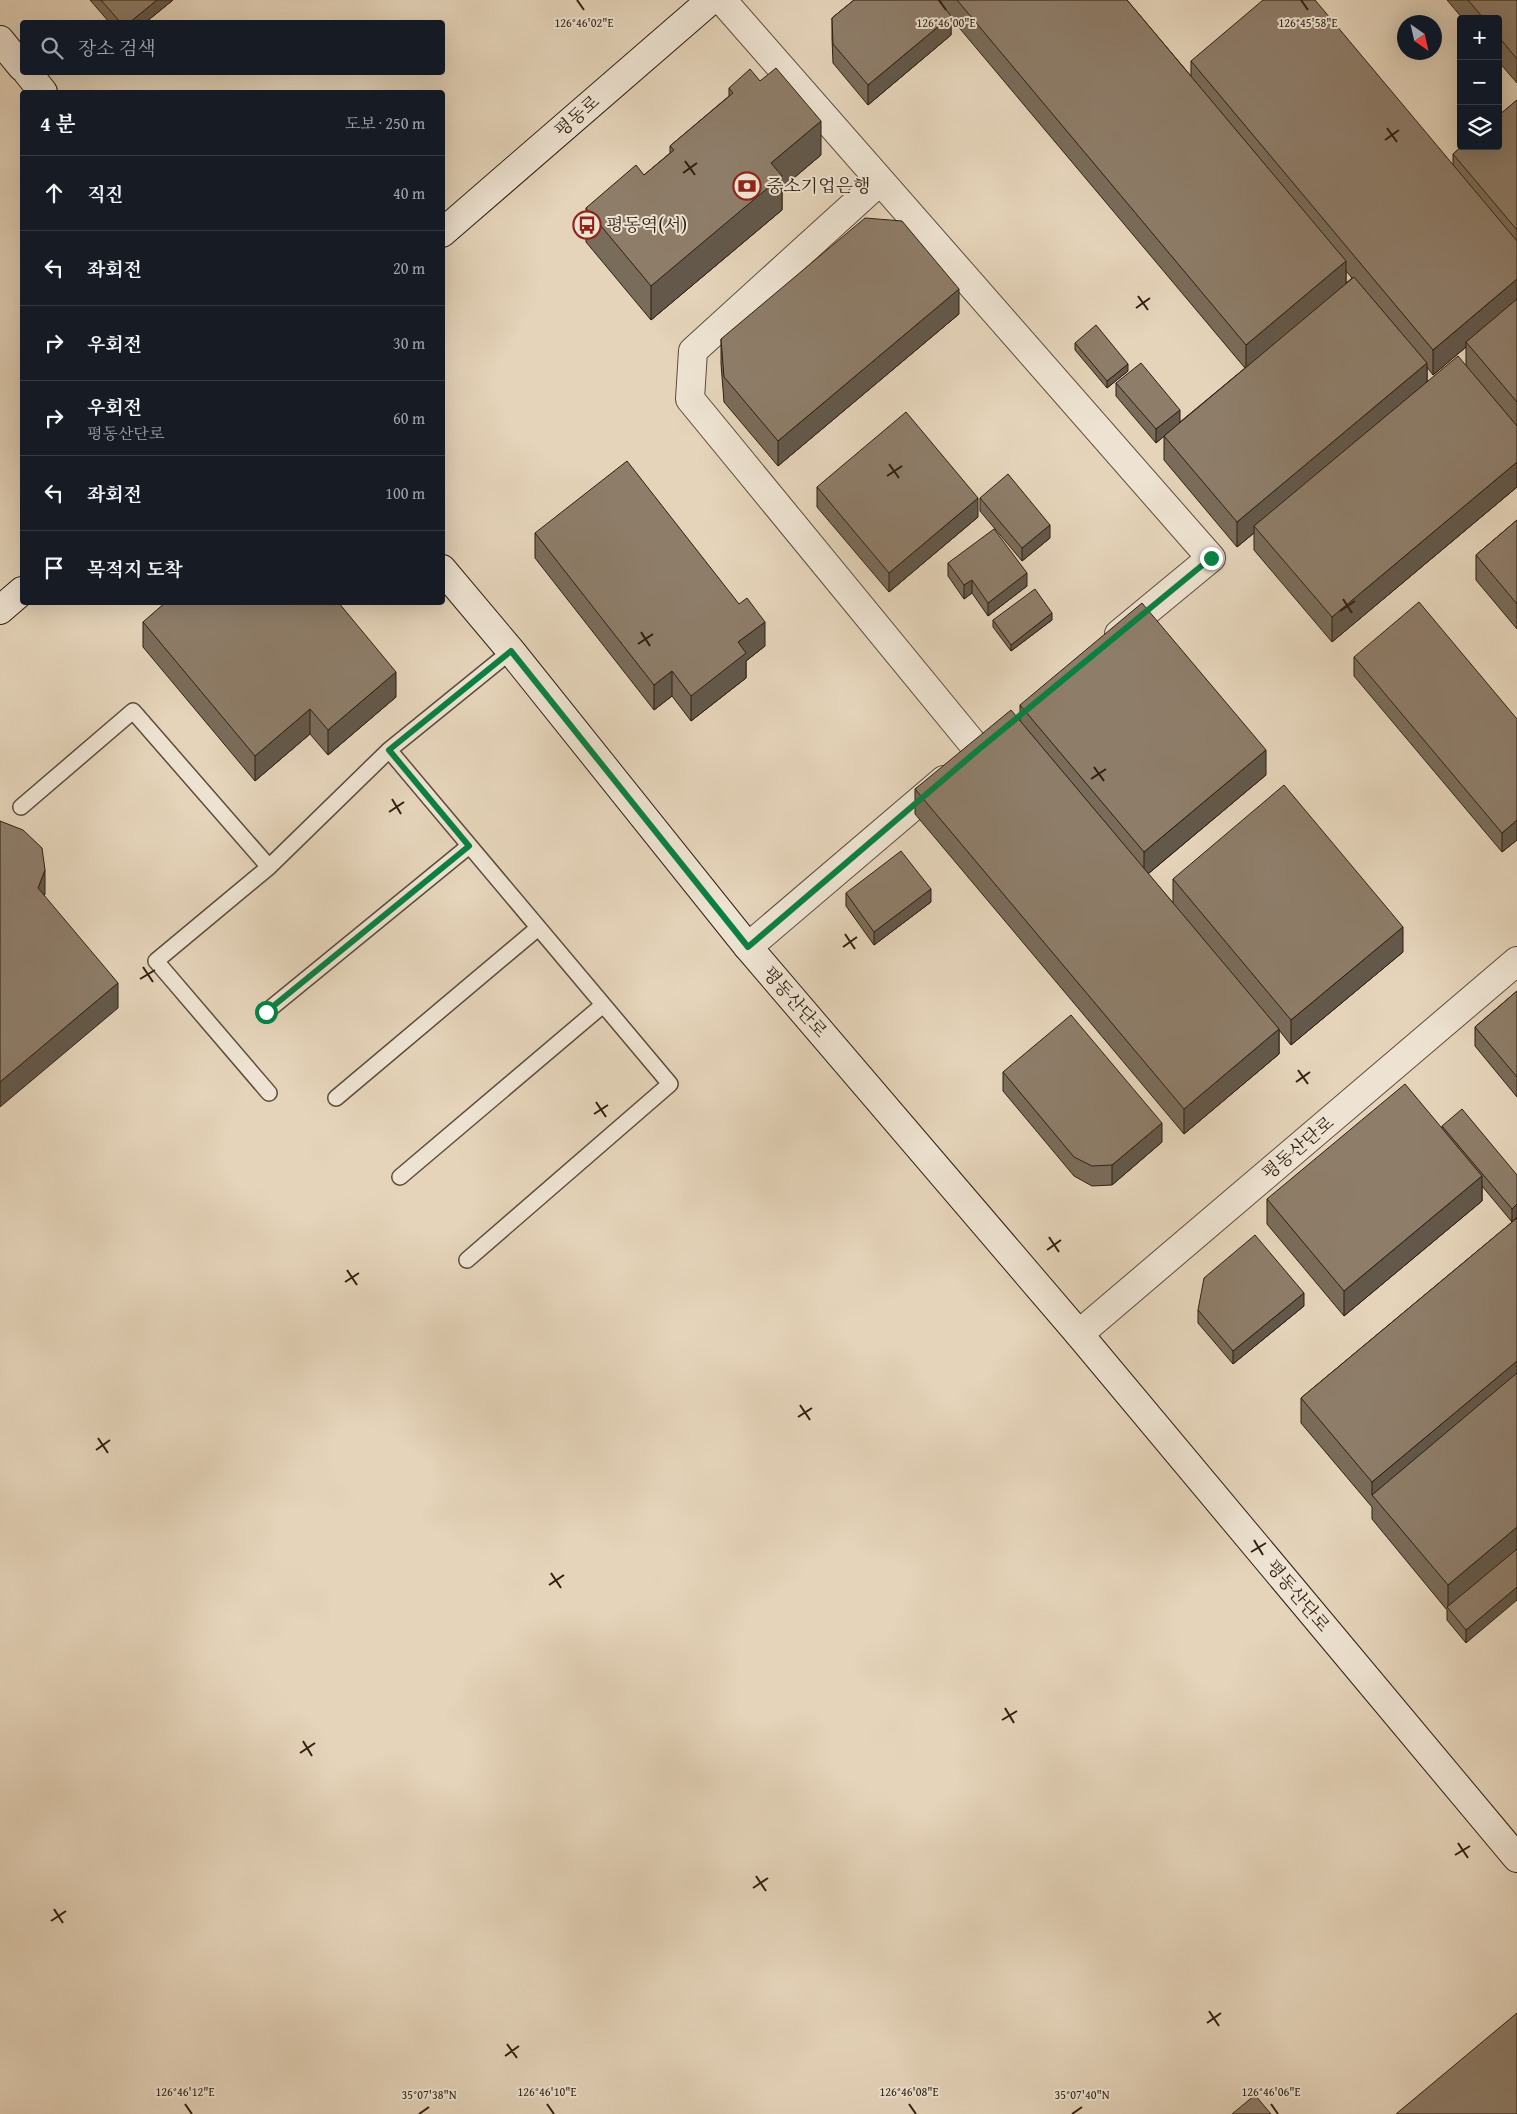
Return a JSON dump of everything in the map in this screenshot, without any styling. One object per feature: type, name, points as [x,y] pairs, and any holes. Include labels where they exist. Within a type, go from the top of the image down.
[{"type":"street","name":"평동로","points":[[445,230],[711,0]]},
{"type":"street","points":[[722,0],[879,182],[1211,558],[1098,651]]},
{"type":"street","points":[[0,40],[20,65]]},
{"type":"street","points":[[29,75],[41,90]]},
{"type":"street","points":[[879,182],[693,351],[690,399],[978,750]]},
{"type":"street","name":"평동산단로","points":[[445,573],[511,651],[748,947],[1079,1334],[1517,1858]]},
{"type":"street","points":[[0,610],[20,592]]},
{"type":"street","points":[[748,947],[1001,732]]},
{"type":"street","name":"평동산단로","points":[[1079,1334],[1517,961]]},
{"type":"lane","points":[[269,1093],[156,961],[269,867],[389,750],[511,651]]},
{"type":"lane","points":[[21,807],[133,711],[269,867]]},
{"type":"lane","points":[[389,750],[670,1084],[467,1260]]},
{"type":"lane","points":[[266,1012],[469,846]]},
{"type":"lane","points":[[336,1098],[538,928]]},
{"type":"lane","points":[[400,1177],[603,1005]]},
{"type":"building","points":[[101,0],[157,0],[132,20],[118,20]]},
{"type":"building","points":[[854,0],[938,0],[951,16],[868,85],[833,44],[832,18]]},
{"type":"building","points":[[957,0],[1127,0],[1346,261],[1246,345]]},
{"type":"building","points":[[1263,0],[1315,0],[1517,241],[1517,279],[1433,350],[1191,61]]},
{"type":"building","points":[[1468,0],[1517,0],[1517,59],[1502,41],[1502,15],[1481,15]]},
{"type":"building","points":[[776,68],[821,121],[771,163],[782,176],[651,286],[586,208],[636,165],[644,175],[674,150],[670,146],[733,93],[729,88],[750,69],[760,81]]},
{"type":"building","points":[[1517,100],[1517,230],[1453,154],[1458,150],[1502,150],[1502,113]]},
{"type":"building","points":[[865,218],[902,221],[959,289],[778,441],[724,377],[721,339]]},
{"type":"building","points":[[1354,277],[1427,363],[1237,522],[1164,436]]},
{"type":"building","points":[[1517,299],[1517,402],[1466,342]]},
{"type":"building","points":[[1096,325],[1128,364],[1107,381],[1075,343]]},
{"type":"building","points":[[1458,356],[1517,426],[1517,462],[1332,617],[1254,526]]},
{"type":"building","points":[[1141,363],[1180,410],[1156,429],[1116,383]]},
{"type":"building","points":[[906,412],[978,498],[889,573],[817,487]]},
{"type":"building","points":[[627,461],[739,604],[747,598],[765,622],[738,642],[746,653],[691,696],[672,671],[654,685],[535,533]]},
{"type":"building","points":[[1008,474],[1050,525],[1022,548],[980,498]]},
{"type":"building","points":[[1517,520],[1517,604],[1476,555]]},
{"type":"building","points":[[994,529],[1027,573],[988,603],[972,580],[964,585],[948,563]]},
{"type":"building","points":[[1035,589],[1052,613],[1011,645],[993,620]]},
{"type":"building","points":[[1419,602],[1517,719],[1517,820],[1502,833],[1354,657]]},
{"type":"building","points":[[1142,603],[1266,750],[1144,852],[1020,705]]},
{"type":"building","points":[[163,605],[340,605],[396,672],[328,730],[310,709],[255,756],[143,622]]},
{"type":"building","points":[[1011,710],[1279,1029],[1184,1109],[915,789]]},
{"type":"building","points":[[1284,785],[1403,927],[1291,1020],[1173,879]]},
{"type":"building","points":[[0,821],[23,830],[42,848],[45,870],[38,888],[118,983],[0,1082]]},
{"type":"building","points":[[901,851],[931,889],[874,932],[846,893]]},
{"type":"building","points":[[1517,991],[1517,1077],[1475,1027]]},
{"type":"building","points":[[1071,1015],[1162,1123],[1112,1165],[1092,1166],[1074,1157],[1003,1072]]},
{"type":"building","points":[[1405,1084],[1482,1176],[1344,1291],[1267,1199]]},
{"type":"building","points":[[1462,1109],[1517,1175],[1517,1204],[1512,1209],[1442,1126]]},
{"type":"building","points":[[1517,1218],[1517,1361],[1372,1482],[1301,1398]]},
{"type":"building","points":[[1255,1235],[1304,1293],[1233,1351],[1198,1310],[1204,1278]]},
{"type":"building","points":[[1517,1373],[1517,1527],[1448,1585],[1372,1495]]},
{"type":"building","points":[[1517,1549],[1517,1587],[1466,1630],[1447,1607]]},
{"type":"building","points":[[1517,2013],[1517,2114],[1396,2114]]},
{"type":"building","points":[[1255,2095],[1271,2114],[1232,2114]]},
{"type":"place","name":"중소기업은행","points":[[747,186]]},
{"type":"place","name":"평동역(서)","points":[[587,225]]},
{"type":"route","points":[[266,1012],[469,846],[389,750],[511,651],[748,947],[978,750],[1211,558]]}]
